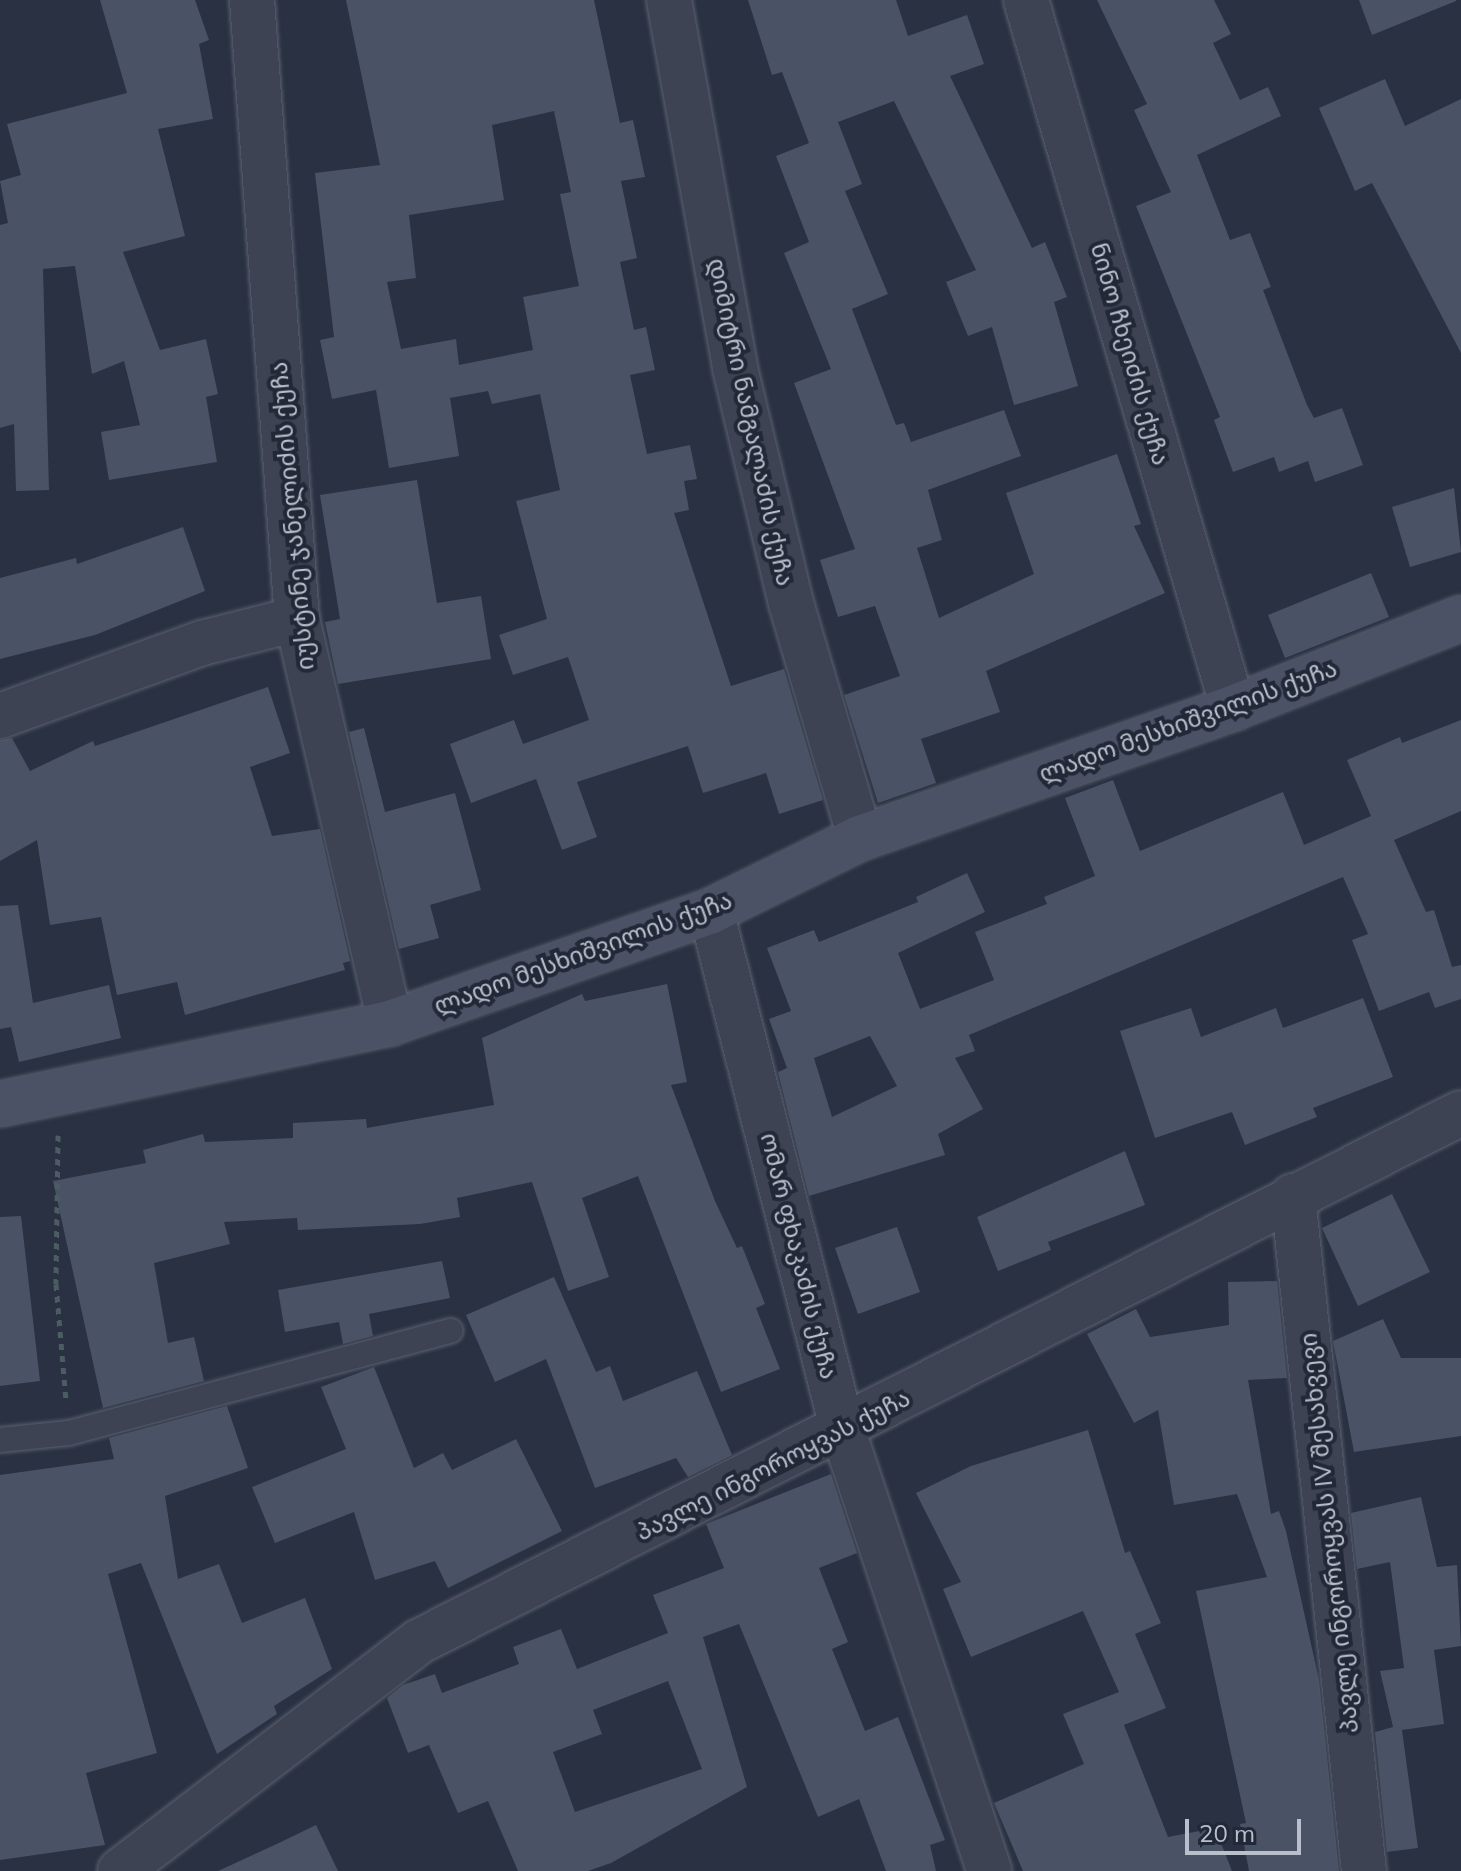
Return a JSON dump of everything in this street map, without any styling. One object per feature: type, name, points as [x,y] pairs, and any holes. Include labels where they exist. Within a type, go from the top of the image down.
[{"type":"street","name":"იუსტინე ჯანელიძის ქუჩა","points":[[252,0],[297,619],[390,1023]]},
{"type":"street","name":"დიმიტრი ნამგალაძის ქუჩა","points":[[669,0],[735,368],[791,603],[860,838]]},
{"type":"street","name":"ნინო ჩხეიძის ქუჩა","points":[[1026,0],[1233,708]]},
{"type":"street","name":"ლადო მესხიშვილის ქუჩა","points":[[0,1104],[58,1095],[390,1023],[711,911],[860,838],[1233,708],[1461,618]]},
{"type":"street","points":[[0,716],[202,643],[297,619]]},
{"type":"street","name":"ომარ ფხაკაძის ქუჩა","points":[[711,911],[843,1431],[989,1871]]},
{"type":"street","name":"პავლე ინგოროყვას ქუჩა","points":[[120,1871],[420,1641],[843,1431],[1293,1196],[1461,1113]]},
{"type":"street","name":"პავლე ინგოროყვას IV შესახვევი","points":[[1293,1196],[1364,1871]]},
{"type":"lane","points":[[0,1440],[69,1433],[451,1331]]},
{"type":"path","points":[[58,1095],[56,1284],[69,1433]]},
{"type":"building","points":[[100,0],[195,0],[209,40],[199,44],[213,119],[158,129],[185,236],[123,252],[160,350],[206,339],[218,394],[206,397],[217,462],[109,480],[101,432],[140,425],[124,361],[92,374],[75,266],[43,269],[49,490],[16,491],[14,424],[0,428],[0,225],[8,223],[0,181],[21,175],[7,124],[127,93]]},
{"type":"building","points":[[346,0],[594,0],[620,123],[633,120],[645,177],[621,181],[637,258],[620,262],[634,330],[646,327],[655,370],[630,375],[647,454],[690,445],[697,479],[684,481],[689,510],[674,513],[731,686],[784,669],[823,800],[779,814],[766,773],[703,793],[688,746],[577,782],[597,837],[562,850],[536,779],[471,803],[450,744],[514,720],[523,744],[589,720],[568,657],[513,675],[499,635],[547,619],[516,501],[560,490],[540,394],[492,404],[488,391],[450,398],[459,456],[389,468],[376,390],[332,399],[320,340],[334,337],[315,173],[380,165]],"holes":[[[554,111],[571,192],[560,194],[579,286],[523,297],[533,350],[459,365],[456,339],[401,349],[387,282],[416,278],[409,215],[504,200],[492,125]]]},
{"type":"building","points":[[748,0],[896,0],[908,36],[967,15],[984,64],[950,76],[1032,248],[1045,242],[1067,297],[1054,302],[1078,386],[1014,405],[992,327],[968,336],[946,282],[976,270],[894,101],[838,122],[862,184],[845,191],[888,294],[852,309],[896,425],[904,423],[911,442],[1004,410],[1021,456],[928,490],[942,540],[917,548],[939,618],[1034,574],[1006,493],[1117,454],[1141,524],[1134,526],[1165,593],[986,671],[1000,712],[921,739],[936,783],[878,803],[844,695],[900,676],[875,606],[838,617],[820,560],[855,549],[794,383],[831,369],[784,253],[809,242],[776,156],[809,143],[782,72],[772,75]]},
{"type":"building","points":[[1097,0],[1214,0],[1231,34],[1213,43],[1240,100],[1268,87],[1281,116],[1197,155],[1230,240],[1250,233],[1271,287],[1263,290],[1307,405],[1314,418],[1342,408],[1363,465],[1315,482],[1308,461],[1279,472],[1274,457],[1233,472],[1214,420],[1220,417],[1136,206],[1171,192],[1134,110],[1147,104]]},
{"type":"building","points":[[1359,0],[1456,0],[1456,1],[1372,35]]},
{"type":"building","points":[[1385,79],[1405,126],[1461,99],[1461,353],[1372,183],[1355,191],[1319,108]]},
{"type":"building","points":[[417,480],[437,603],[481,596],[491,659],[338,684],[325,622],[340,619],[320,495]]},
{"type":"building","points":[[1454,488],[1461,552],[1410,567],[1392,507]]},
{"type":"building","points":[[183,527],[205,591],[95,635],[0,659],[0,578],[76,558],[77,564]]},
{"type":"building","points":[[1371,573],[1389,617],[1285,658],[1268,615]]},
{"type":"building","points":[[268,687],[290,753],[250,767],[272,836],[320,829],[350,961],[343,963],[345,970],[185,1015],[177,982],[117,995],[101,917],[50,925],[37,840],[0,861],[0,740],[12,738],[30,771],[93,741],[95,746]]},
{"type":"building","points":[[1461,720],[1461,811],[1394,840],[1426,912],[1434,910],[1452,967],[1461,965],[1461,999],[1435,1008],[1429,992],[1379,1011],[1352,940],[1368,934],[1343,877],[969,1035],[975,1051],[955,1058],[983,1109],[938,1134],[945,1155],[809,1196],[778,1072],[787,1068],[769,1019],[791,1011],[767,948],[814,930],[819,942],[918,902],[916,897],[967,873],[985,912],[898,953],[920,1009],[994,980],[975,932],[1047,904],[1044,897],[1095,876],[1065,798],[1113,780],[1140,851],[1283,792],[1304,845],[1371,816],[1347,760],[1400,737],[1402,743]],"holes":[[[870,1036],[897,1086],[832,1117],[814,1058]]]},
{"type":"building","points":[[364,728],[385,812],[455,793],[481,890],[430,905],[439,938],[399,949],[349,732]]},
{"type":"building","points":[[18,905],[33,1003],[109,985],[121,1038],[19,1062],[11,1027],[0,1029],[0,906]]},
{"type":"building","points":[[667,984],[687,1082],[671,1085],[715,1201],[737,1248],[742,1246],[765,1304],[756,1308],[780,1369],[721,1392],[638,1176],[582,1198],[609,1277],[568,1291],[532,1182],[457,1198],[460,1217],[420,1224],[298,1230],[297,1218],[224,1222],[230,1244],[154,1263],[168,1343],[194,1337],[204,1381],[103,1408],[53,1181],[146,1163],[143,1150],[203,1134],[205,1142],[293,1138],[293,1123],[366,1119],[367,1128],[494,1105],[482,1038],[582,994],[585,1001]]},
{"type":"building","points":[[1363,998],[1393,1077],[1313,1108],[1317,1117],[1245,1145],[1232,1112],[1155,1138],[1120,1031],[1191,1008],[1201,1037],[1276,1008],[1283,1028]]},
{"type":"building","points":[[1125,1151],[1145,1205],[1048,1242],[1051,1250],[998,1271],[977,1217]]},
{"type":"building","points":[[1392,1194],[1430,1272],[1358,1306],[1322,1228]]},
{"type":"building","points":[[21,1216],[40,1381],[0,1386],[0,1217]]},
{"type":"building","points":[[897,1227],[920,1292],[858,1314],[835,1248]]},
{"type":"building","points":[[442,1261],[450,1298],[369,1314],[373,1336],[343,1344],[339,1322],[285,1332],[278,1290]]},
{"type":"building","points":[[554,1277],[596,1372],[610,1366],[623,1401],[697,1371],[732,1455],[688,1477],[676,1458],[595,1488],[546,1359],[495,1382],[466,1315]]},
{"type":"building","points":[[1277,1281],[1287,1378],[1248,1380],[1271,1514],[1279,1511],[1286,1531],[1319,1680],[1339,1871],[1249,1871],[1240,1824],[1246,1823],[1196,1591],[1267,1577],[1237,1494],[1174,1505],[1158,1410],[1134,1423],[1087,1334],[1136,1309],[1150,1337],[1229,1325],[1228,1282]]},
{"type":"building","points":[[1383,1319],[1401,1358],[1461,1358],[1461,1436],[1354,1452],[1333,1341]]},
{"type":"building","points":[[374,1367],[414,1468],[443,1453],[452,1470],[516,1439],[562,1531],[448,1588],[435,1561],[375,1580],[354,1512],[275,1543],[252,1487],[346,1449],[321,1387]]},
{"type":"building","points":[[227,1406],[248,1468],[165,1496],[178,1579],[219,1564],[242,1623],[305,1598],[332,1669],[274,1706],[277,1714],[217,1754],[141,1563],[108,1574],[157,1753],[86,1773],[105,1845],[0,1860],[0,1475],[114,1459],[109,1438]]},
{"type":"building","points":[[1088,1430],[1125,1553],[1130,1551],[1161,1623],[1135,1634],[1166,1708],[1124,1725],[1168,1837],[1215,1828],[1232,1871],[1023,1871],[994,1803],[1084,1764],[1063,1714],[1119,1692],[1083,1611],[971,1657],[943,1589],[961,1582],[916,1493],[971,1466]]},
{"type":"building","points":[[831,1474],[857,1553],[819,1568],[848,1642],[832,1649],[865,1731],[898,1717],[945,1840],[930,1845],[936,1871],[886,1871],[859,1799],[818,1817],[739,1624],[703,1637],[747,1787],[611,1863],[588,1871],[518,1871],[488,1801],[458,1813],[429,1745],[408,1753],[387,1698],[403,1685],[435,1674],[442,1693],[519,1664],[513,1647],[561,1629],[577,1669],[668,1633],[653,1595],[724,1568],[706,1524]],"holes":[[[668,1681],[702,1769],[575,1812],[553,1752],[602,1734],[593,1710]]]},
{"type":"building","points":[[1421,1497],[1437,1567],[1457,1565],[1461,1646],[1434,1650],[1444,1724],[1402,1730],[1418,1848],[1387,1852],[1375,1732],[1393,1727],[1380,1671],[1404,1668],[1390,1562],[1357,1569],[1351,1513]]},
{"type":"building","points":[[316,1825],[338,1871],[218,1871],[283,1841]]}]
